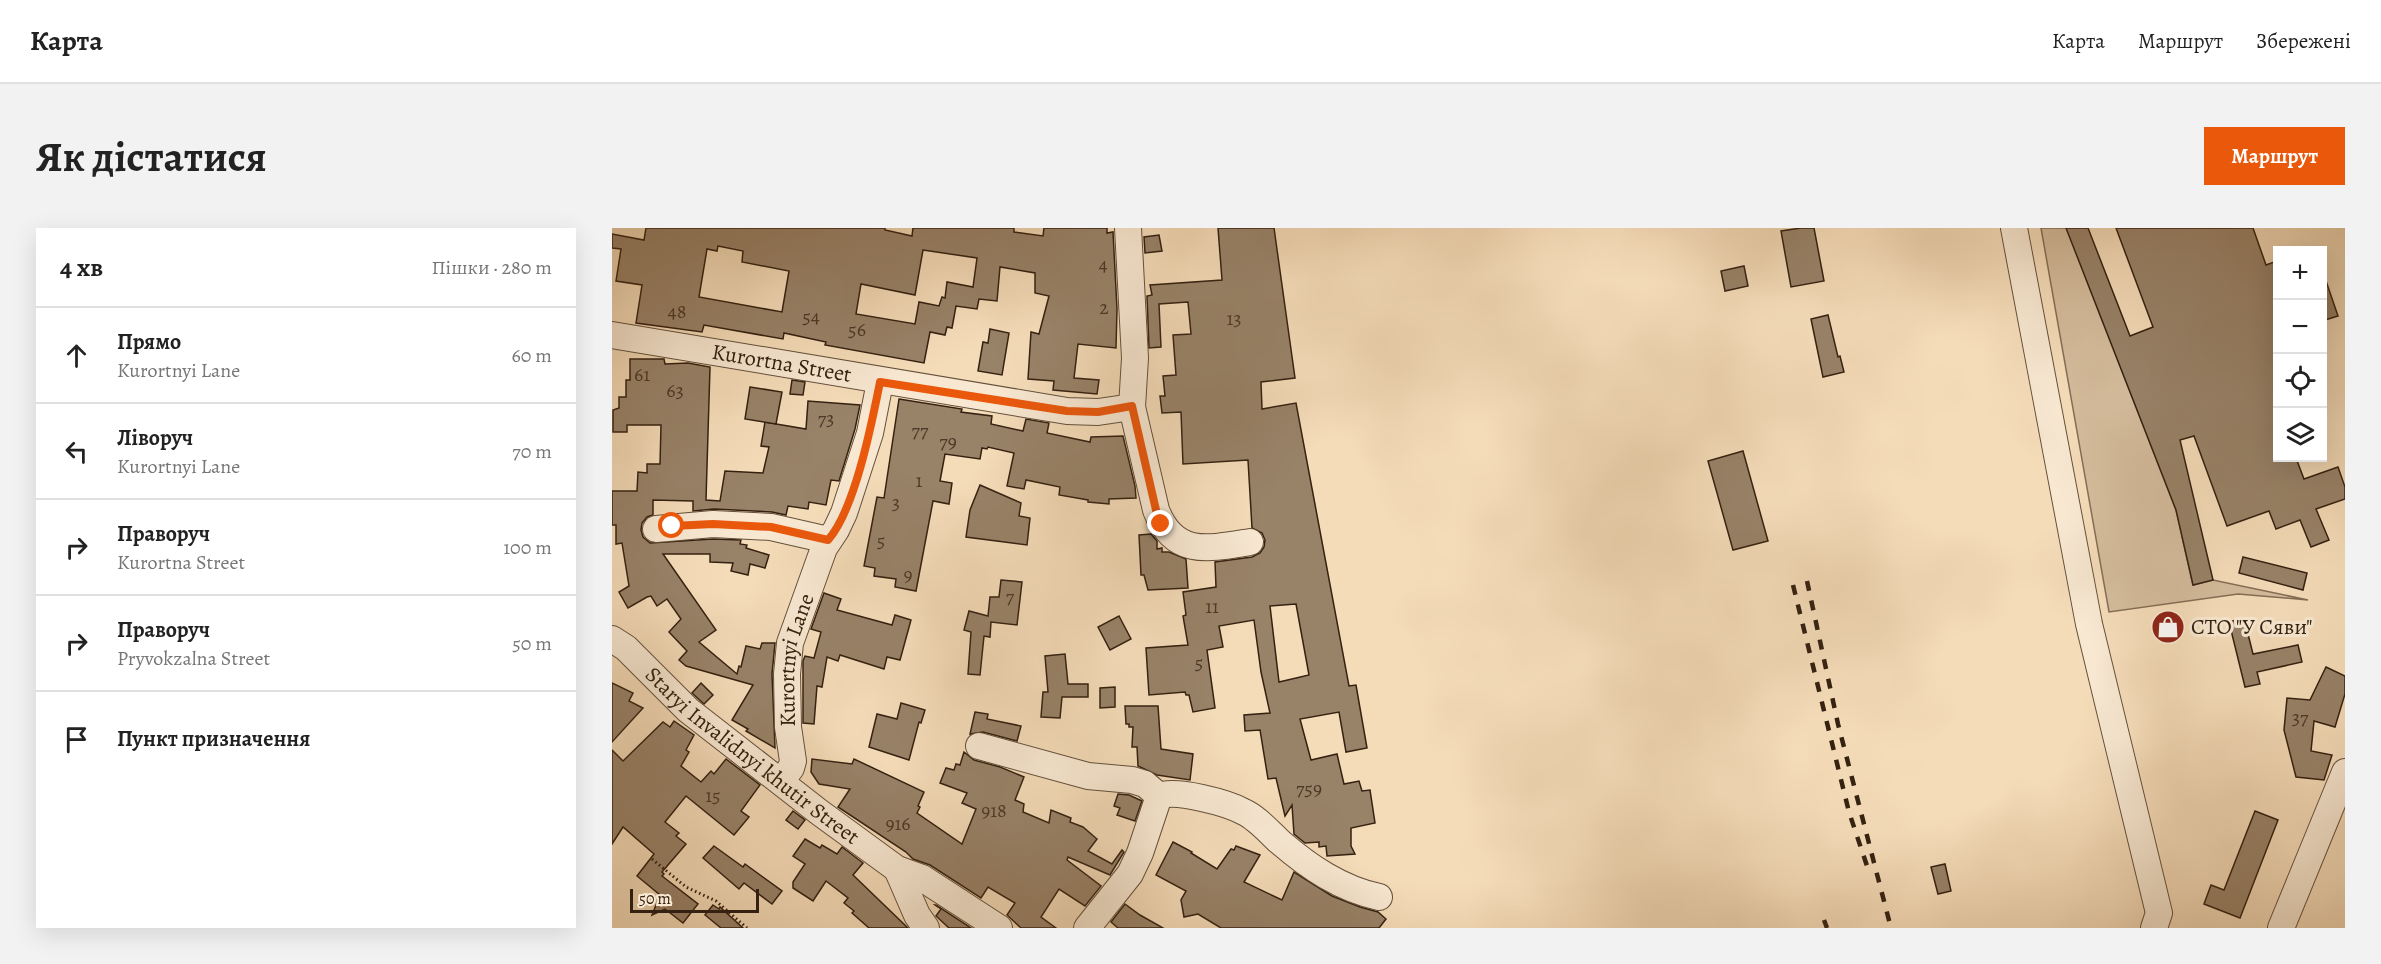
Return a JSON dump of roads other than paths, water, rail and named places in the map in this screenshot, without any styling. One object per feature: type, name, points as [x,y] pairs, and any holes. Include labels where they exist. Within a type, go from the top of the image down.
[{"type":"street","points":[[1128,228],[1136,358],[1132,406],[1161,524],[1171,537],[1187,546],[1215,548],[1250,542]]},
{"type":"street","points":[[2014,228],[2089,624],[2159,913],[2154,928]]},
{"type":"street","name":"Kurortna Street","points":[[612,335],[880,382],[1067,411],[1098,412],[1132,406]]},
{"type":"street","name":"Kurortnyi Lane","points":[[781,782],[793,761],[788,727],[787,674],[790,643],[828,540],[844,513],[870,434],[880,382]]},
{"type":"street","points":[[656,529],[713,524],[771,527],[828,540]]},
{"type":"street","name":"Staryi Invalidnyi khutir Street","points":[[612,639],[626,648],[688,710],[897,869]]},
{"type":"street","points":[[979,746],[1088,776],[1132,780],[1145,784],[1159,796]]},
{"type":"street","points":[[2281,928],[2345,772]]},
{"type":"street","points":[[1159,796],[1169,794],[1189,796],[1246,812],[1322,875],[1359,893],[1379,897]]},
{"type":"street","points":[[1087,928],[1130,874],[1140,853],[1159,796]]},
{"type":"street","points":[[897,869],[925,928]]},
{"type":"street","points":[[897,869],[938,888],[999,928]]},
{"type":"railway","points":[[1807,581],[1838,724],[1891,928]]},
{"type":"railway","points":[[1793,585],[1849,812],[1869,872]]},
{"type":"railway","points":[[1824,920],[1827,928]]},
{"type":"place","name":"СТО \"У Сяви\"","points":[[2168,627]]}]
